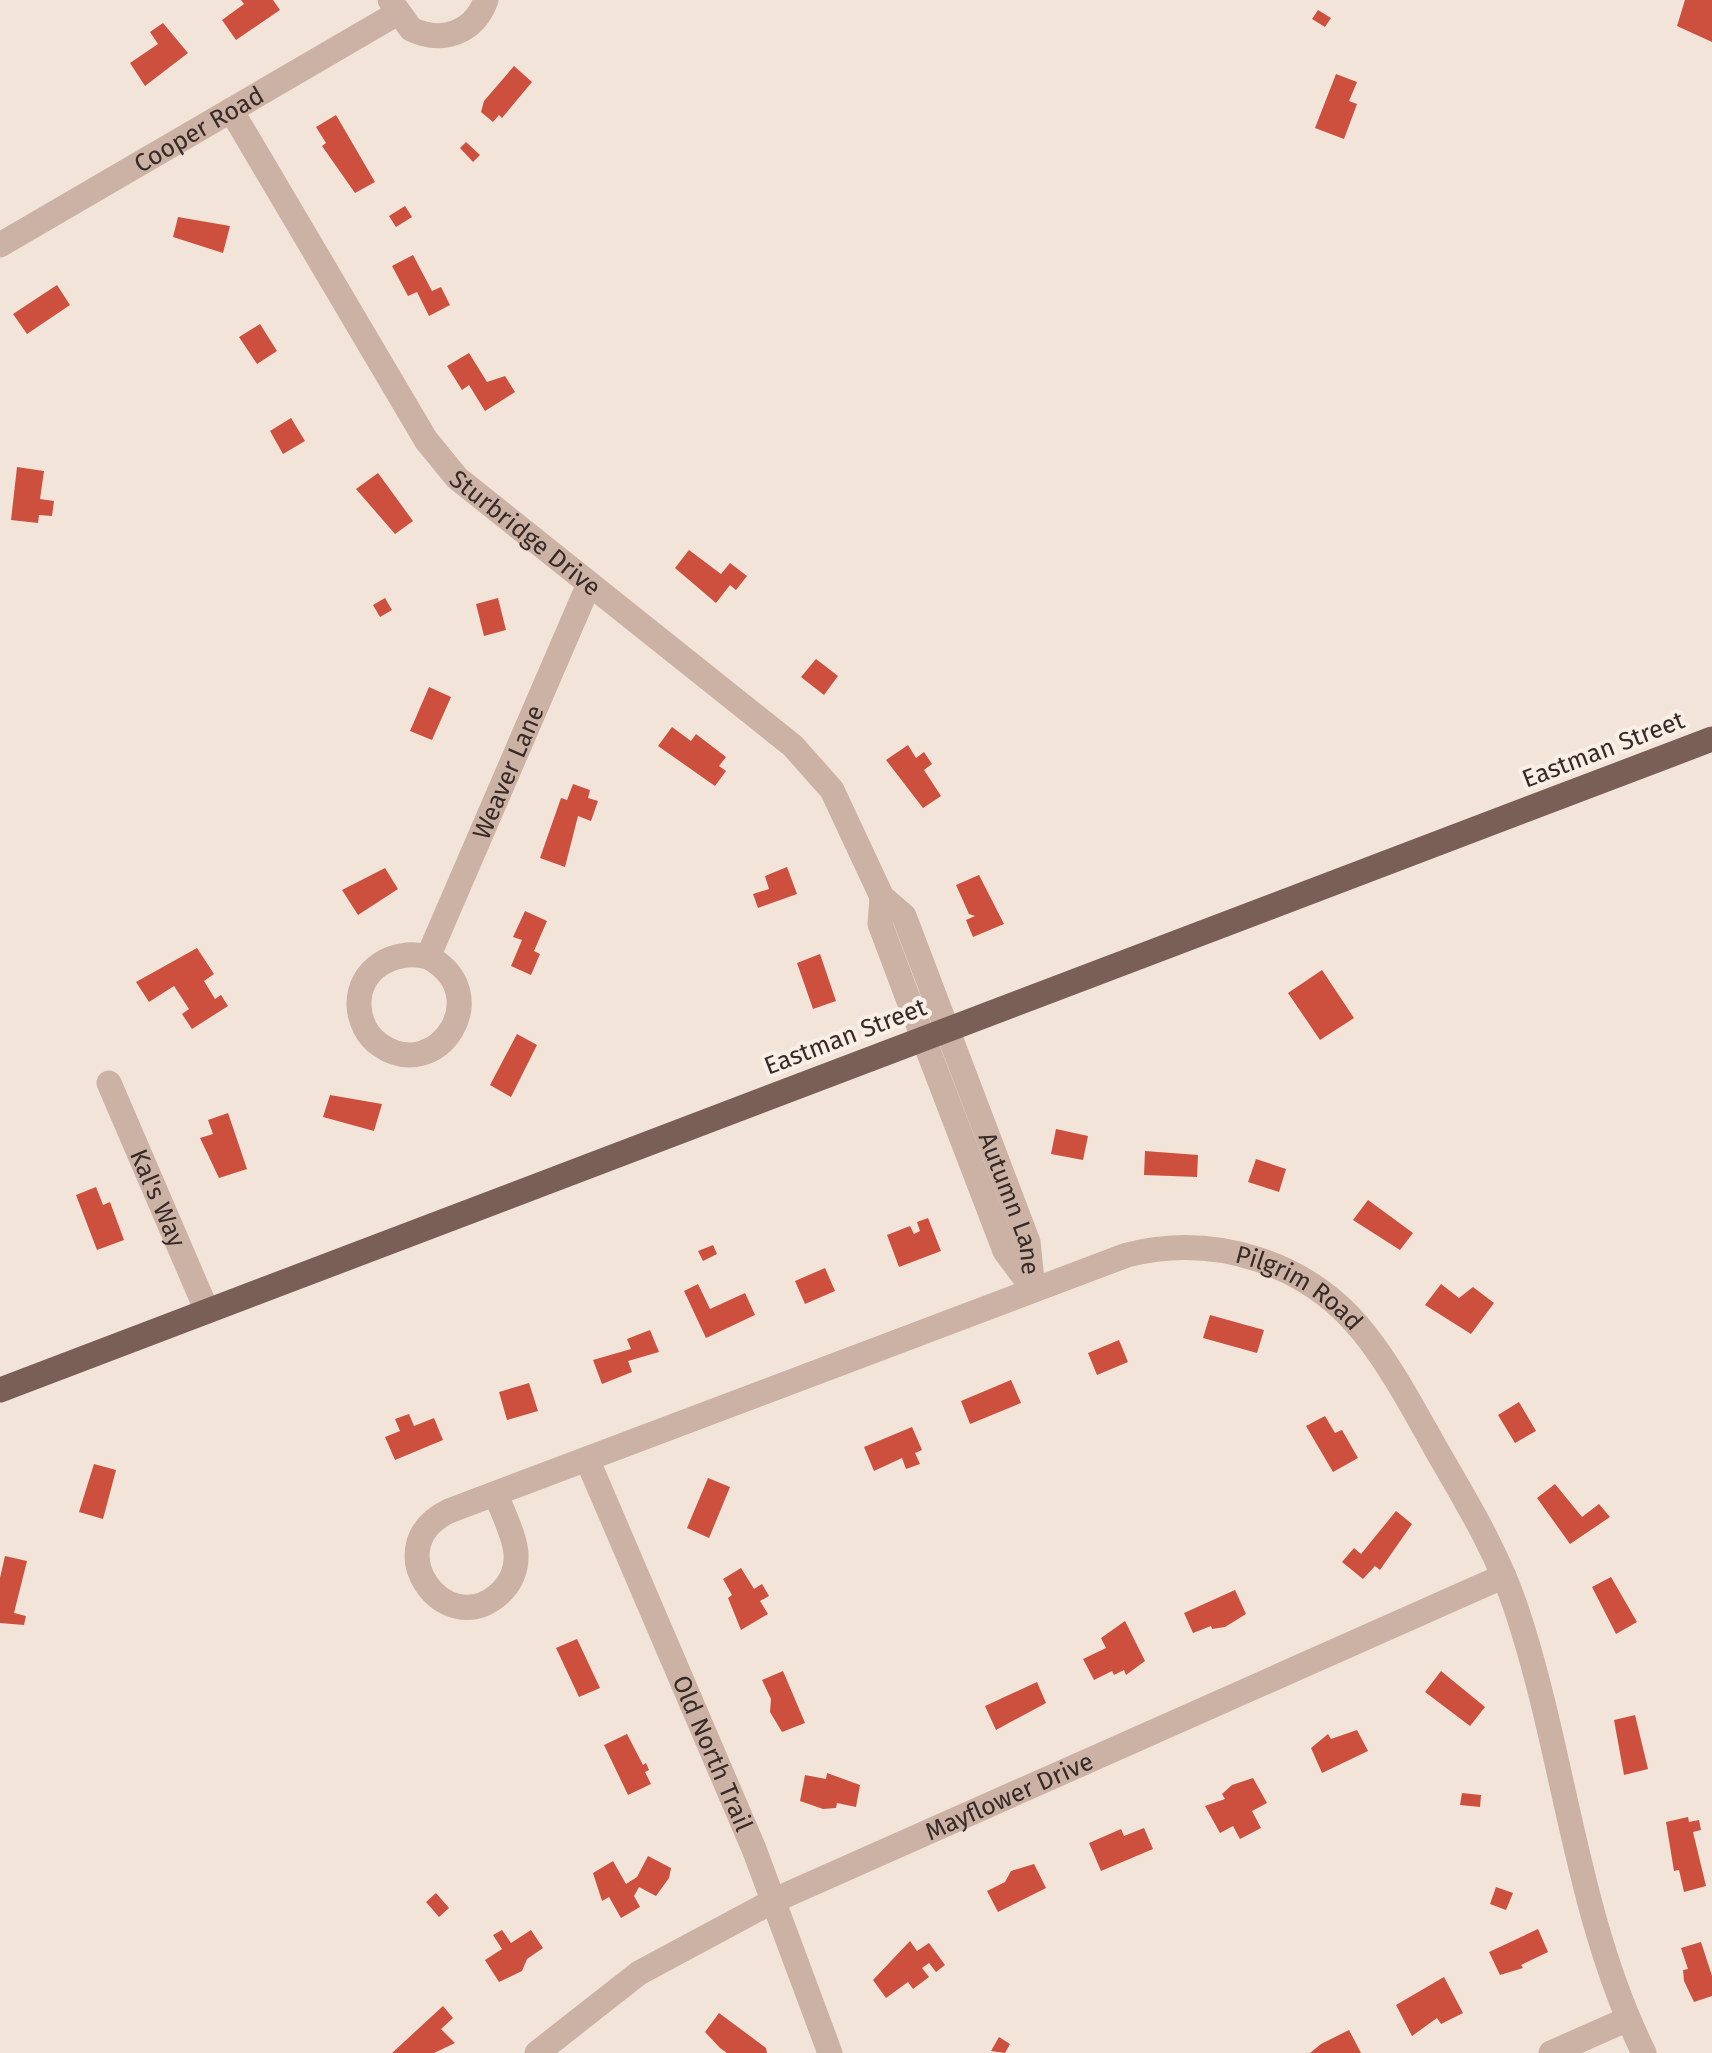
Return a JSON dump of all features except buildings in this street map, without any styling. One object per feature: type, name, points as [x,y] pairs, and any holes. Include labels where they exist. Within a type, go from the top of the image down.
[{"type":"main road","name":"Eastman Street","points":[[0,1390],[1712,739]]},
{"type":"street","name":"Cooper Road","points":[[0,245],[231,110],[393,7],[411,29],[442,37],[471,24],[486,0]]},
{"type":"street","name":"Sturbridge Drive","points":[[231,110],[442,460],[480,497],[812,764],[848,816],[882,897],[904,916],[936,1034]]},
{"type":"street","name":"Weaver Lane","points":[[428,958],[589,584]]},
{"type":"street","points":[[408,954],[428,958],[446,969],[457,987],[460,1008],[454,1028],[431,1049],[411,1054],[390,1050],[373,1039],[362,1021],[359,1000],[365,980],[387,959],[408,954]]},
{"type":"street","name":"Autumn Lane","points":[[936,1034],[1028,1242],[1033,1289]]},
{"type":"street","name":"Kal's Way","points":[[109,1083],[207,1311]]},
{"type":"street","name":"Pilgrim Road","points":[[496,1494],[514,1545],[512,1575],[501,1592],[484,1604],[464,1606],[444,1601],[422,1580],[417,1560],[420,1540],[440,1516],[496,1494],[1033,1289],[1108,1261],[1167,1247],[1248,1256],[1304,1280],[1336,1304],[1374,1347],[1486,1535],[1527,1646],[1598,1930],[1628,2019],[1644,2053]]},
{"type":"street","name":"Old North Trail","points":[[588,1459],[775,1900],[830,2053]]},
{"type":"street","name":"Mayflower Drive","points":[[537,2053],[639,1972],[775,1900],[1504,1576]]},
{"type":"street","points":[[1551,2053],[1628,2019]]}]
